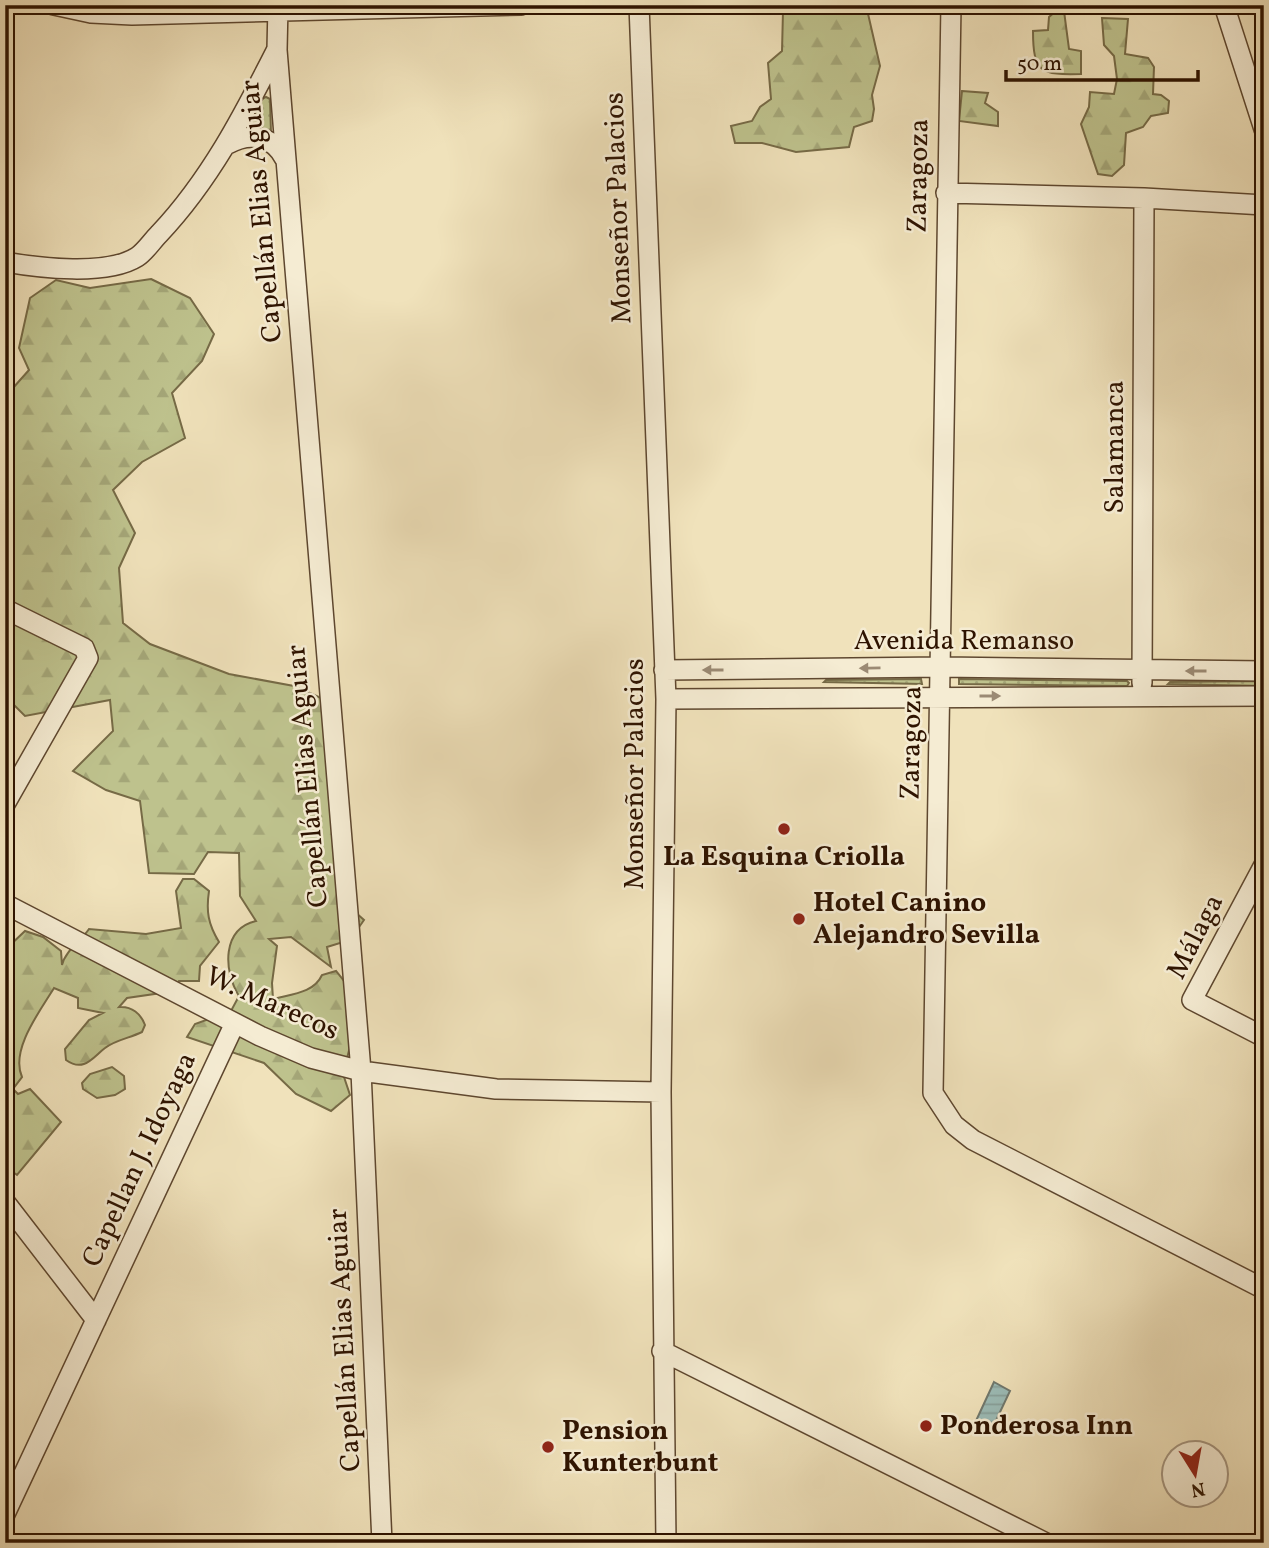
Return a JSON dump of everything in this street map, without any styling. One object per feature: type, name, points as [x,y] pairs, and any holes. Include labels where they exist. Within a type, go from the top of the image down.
[{"type":"street","points":[[54,5],[91,13],[132,15],[279,9],[521,5]]},
{"type":"street","name":"Monseñor Palacios","points":[[639,5],[666,699],[661,1092],[666,1543]]},
{"type":"street","name":"Zaragoza","points":[[951,5],[933,1093],[954,1125],[974,1140],[1264,1289]]},
{"type":"street","points":[[1224,5],[1264,129]]},
{"type":"street","name":"Capellán Elias Aguiar","points":[[279,9],[277,50],[361,1071],[382,1543]]},
{"type":"street","points":[[5,262],[74,268],[108,265],[136,257],[168,224],[229,144],[277,50]]},
{"type":"street","points":[[229,144],[236,140],[265,138],[276,144],[286,160]]},
{"type":"street","points":[[946,192],[1264,205]]},
{"type":"street","name":"Salamanca","points":[[1142,696],[1144,198]]},
{"type":"street","points":[[5,609],[84,648],[88,658],[5,804]]},
{"type":"street","name":"Avenida Remanso","points":[[664,670],[942,667],[1264,671]]},
{"type":"street","name":"Avenida Remanso","points":[[666,699],[1264,696]]},
{"type":"street","name":"Málaga","points":[[1264,865],[1192,1000],[1264,1037]]},
{"type":"street","name":"W. Marecos","points":[[5,904],[235,1023],[311,1058],[361,1071],[496,1089],[661,1092]]},
{"type":"street","name":"Capellan J. Idoyaga","points":[[5,1514],[235,1023]]},
{"type":"street","name":"Capellan J. Idoyaga","points":[[5,1202],[96,1321]]},
{"type":"street","points":[[662,1351],[1046,1543]]},
{"type":"green space","points":[[753,5],[866,5],[880,66],[872,95],[872,121],[854,127],[849,147],[796,152],[762,143],[735,143],[731,126],[752,121],[760,107],[771,99],[768,63],[782,51],[783,11]]},
{"type":"green space","points":[[1056,11],[1064,11],[1069,49],[1081,51],[1081,74],[1048,72],[1042,69],[1035,56],[1033,31],[1048,30],[1049,17]]},
{"type":"green space","points":[[1102,18],[1128,19],[1125,54],[1148,58],[1154,67],[1153,94],[1161,95],[1169,101],[1168,113],[1151,116],[1143,127],[1126,133],[1124,165],[1112,176],[1098,174],[1081,124],[1089,107],[1090,92],[1114,94],[1117,79],[1114,56],[1104,45]]},
{"type":"green space","points":[[962,91],[988,93],[985,103],[998,112],[998,126],[959,121]]},
{"type":"green space","points":[[266,97],[270,99],[271,134],[244,131],[259,101]]},
{"type":"green space","points":[[151,279],[190,298],[214,334],[202,361],[172,393],[185,438],[142,462],[113,490],[135,533],[119,568],[123,623],[150,644],[229,674],[294,686],[330,702],[347,905],[364,920],[350,940],[327,947],[331,967],[291,937],[269,939],[277,946],[272,983],[273,999],[308,989],[314,986],[322,975],[336,971],[348,986],[354,1031],[343,1074],[350,1095],[331,1111],[296,1094],[264,1063],[187,1037],[195,1024],[231,1011],[239,996],[228,963],[231,941],[245,925],[256,921],[240,896],[239,853],[208,852],[194,874],[149,873],[140,801],[106,790],[73,771],[113,731],[110,700],[25,716],[5,696],[5,397],[29,370],[19,348],[30,298],[56,280],[90,288]]},
{"type":"green space","points":[[921,679],[922,684],[824,682],[826,680]]},
{"type":"green space","points":[[959,679],[1129,683],[1127,686],[959,684]]},
{"type":"green space","points":[[1264,681],[1264,686],[1168,684],[1170,682]]},
{"type":"green space","points":[[183,879],[194,879],[209,891],[209,917],[219,942],[200,966],[199,981],[179,981],[175,991],[127,998],[119,1007],[132,1009],[141,1017],[145,1025],[142,1032],[113,1043],[88,1062],[78,1065],[66,1060],[65,1049],[89,1020],[103,1013],[78,1008],[78,998],[54,988],[23,1043],[19,1066],[22,1077],[13,1089],[18,1094],[30,1089],[61,1122],[17,1175],[5,1166],[5,950],[25,931],[43,937],[61,951],[62,965],[89,929],[146,934],[181,928],[176,891]]},
{"type":"green space","points":[[112,1067],[124,1076],[125,1089],[115,1095],[97,1098],[83,1089],[82,1083],[90,1074]]},
{"type":"water","points":[[994,1382],[1010,1391],[992,1429],[975,1423]]},
{"type":"place","name":"La Esquina Criolla","points":[[784,829]]},
{"type":"place","name":"Hotel Canino Alejandro Sevilla","points":[[799,919]]},
{"type":"place","name":"Ponderosa Inn","points":[[926,1426]]},
{"type":"place","name":"Pension Kunterbunt","points":[[548,1447]]}]
